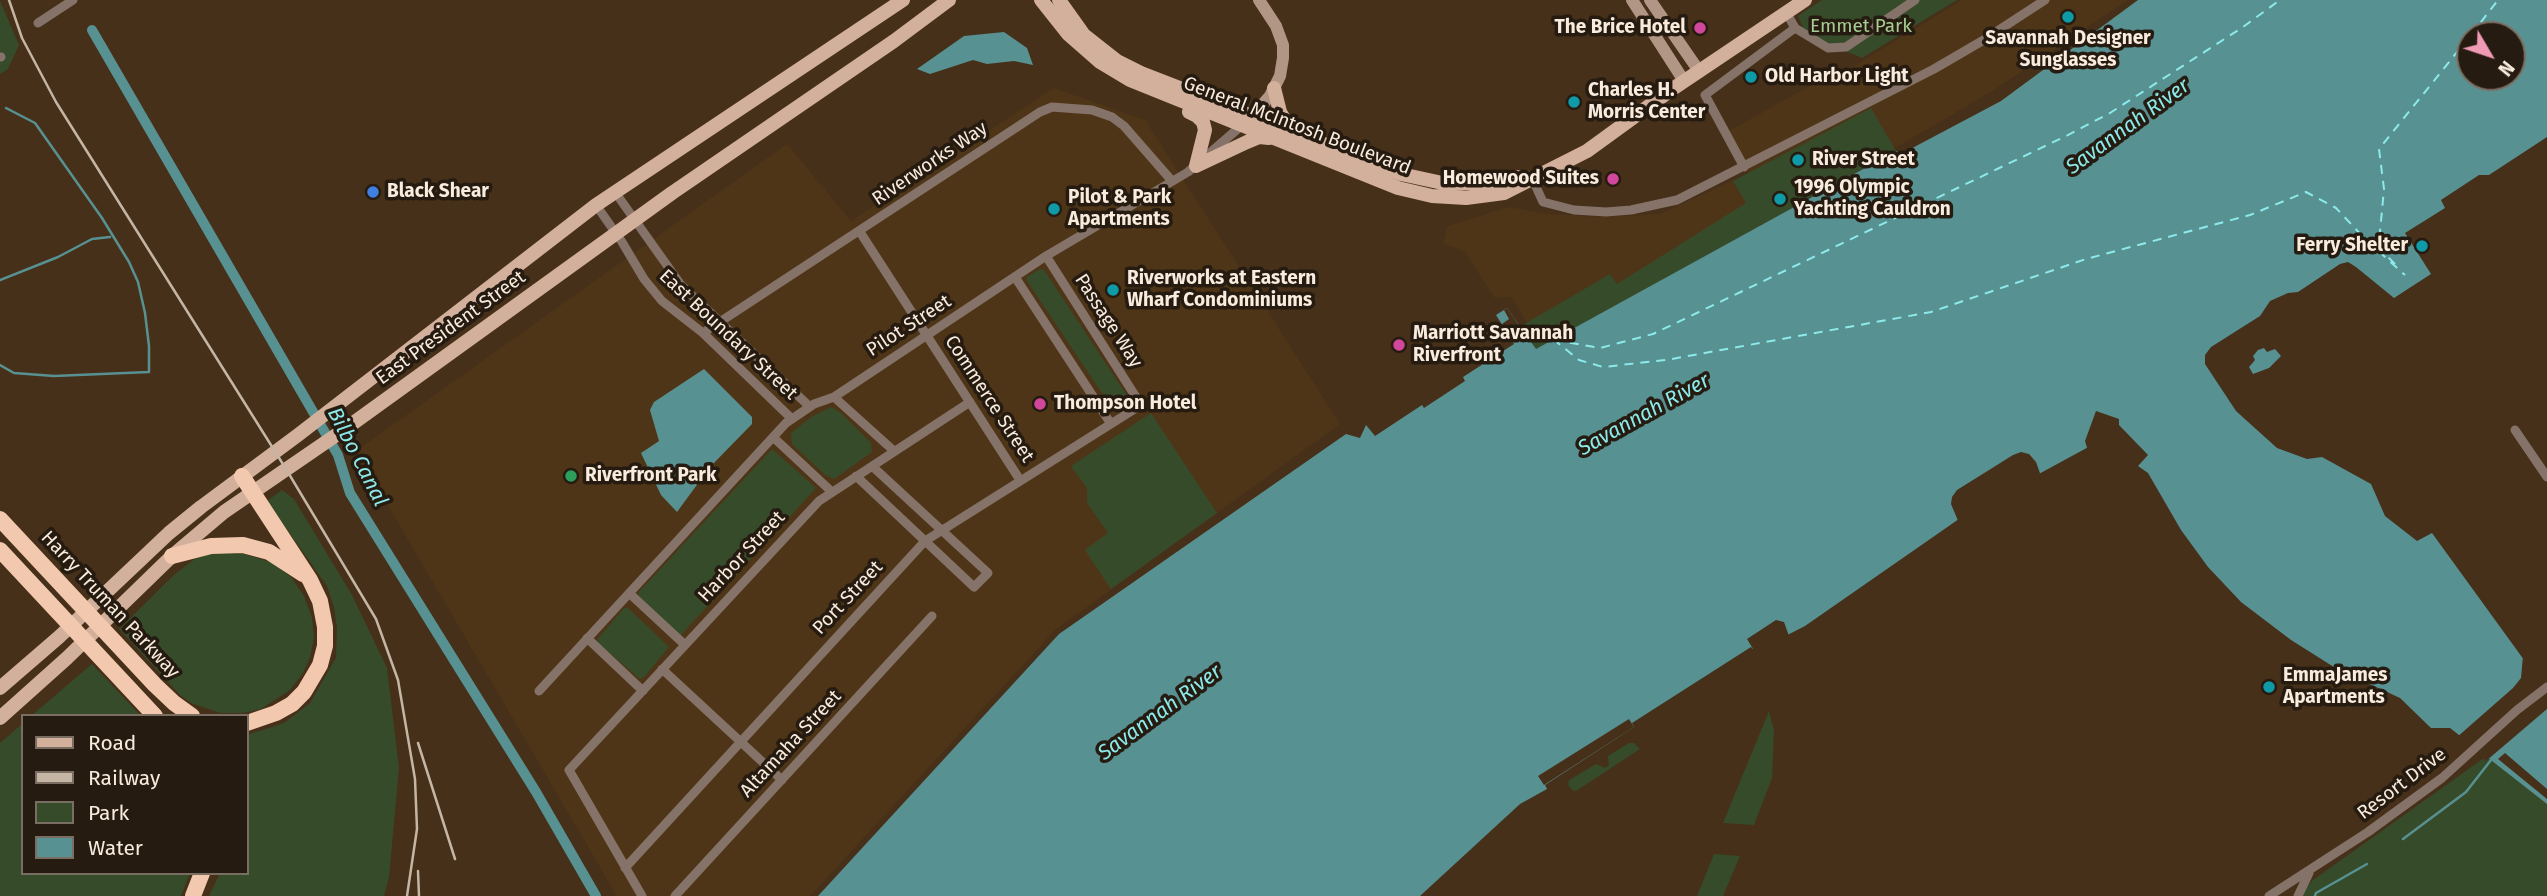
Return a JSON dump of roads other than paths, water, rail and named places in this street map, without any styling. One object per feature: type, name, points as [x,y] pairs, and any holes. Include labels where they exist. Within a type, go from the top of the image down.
[{"type":"highway","points":[[242,476],[310,580],[320,601],[325,627],[325,646],[317,673],[310,685],[292,704],[268,717],[248,723]]},
{"type":"highway","name":"Harry Truman Parkway","points":[[0,519],[155,685],[189,714]]},
{"type":"highway","points":[[172,556],[211,546],[250,546],[282,559],[310,580]]},
{"type":"highway","points":[[0,550],[153,714]]},
{"type":"highway","points":[[193,896],[201,875]]},
{"type":"main road","name":"East President Street","points":[[0,688],[59,637],[169,533],[596,205],[903,0]]},
{"type":"main road","name":"East President Street","points":[[0,718],[67,658],[172,556],[224,512],[345,429],[615,233],[950,0]]},
{"type":"main road","name":"General McIntosh Boulevard","points":[[1041,0],[1068,34],[1100,62],[1130,80],[1398,188],[1432,196],[1466,198],[1504,193],[1587,151],[1671,90],[1805,0]]},
{"type":"main road","name":"General McIntosh Boulevard","points":[[1059,0],[1084,34],[1117,61],[1141,73],[1401,174],[1435,183],[1477,183],[1514,177],[1532,178]]},
{"type":"main road","points":[[1241,126],[1253,117],[1280,76],[1283,45],[1276,26],[1259,0]]},
{"type":"main road","points":[[1632,0],[1684,81]]},
{"type":"main road","points":[[1650,0],[1699,71]]},
{"type":"main road","points":[[1130,80],[1155,99],[1197,116],[1203,122],[1204,138],[1196,166]]},
{"type":"main road","points":[[1274,88],[1280,112],[1291,131]]},
{"type":"main road","points":[[1196,166],[1259,137],[1270,138]]},
{"type":"street","points":[[38,23],[73,0]]},
{"type":"street","points":[[1786,12],[1795,28],[1828,48],[1846,47],[1915,0]]},
{"type":"street","points":[[1532,178],[1541,198],[1548,204],[1574,210],[1617,212],[1677,200],[1934,69],[2045,0]]},
{"type":"street","points":[[1744,167],[1705,95],[1795,28]]},
{"type":"street","name":"Riverworks Way","points":[[703,334],[1052,107],[1092,110],[1112,117],[1124,125],[1172,181]]},
{"type":"street","name":"Pilot Street","points":[[539,691],[792,419],[810,407],[834,397],[1046,256],[1196,166],[1241,126]]},
{"type":"street","name":"East Boundary Street","points":[[615,192],[673,275],[810,407]]},
{"type":"street","name":"East Boundary Street","points":[[596,205],[644,279],[662,301],[703,334],[792,419]]},
{"type":"street","name":"Commerce Street","points":[[860,232],[1020,480]]},
{"type":"street","name":"Passage Way","points":[[1046,256],[1141,405]]},
{"type":"street","points":[[1015,277],[1111,424]]},
{"type":"street","points":[[834,397],[894,451]]},
{"type":"street","name":"Harbor Street","points":[[625,868],[569,770],[818,501],[970,402]]},
{"type":"street","name":"Port Street","points":[[625,868],[699,784],[741,742],[925,541],[1141,405]]},
{"type":"street","points":[[2515,430],[2547,477]]},
{"type":"street","points":[[772,438],[832,492]]},
{"type":"street","points":[[856,476],[974,587],[988,573],[872,466]]},
{"type":"street","points":[[629,593],[684,644]]},
{"type":"street","name":"Altamaha Street","points":[[675,896],[932,616]]},
{"type":"street","points":[[587,638],[643,691]]},
{"type":"street","points":[[662,669],[782,780]]},
{"type":"street","name":"Resort Drive","points":[[2269,896],[2280,893],[2442,778],[2517,710],[2547,687]]},
{"type":"street","points":[[625,868],[642,896]]},
{"type":"street","points":[[2298,896],[2304,880],[2313,868]]},
{"type":"water","name":"Savannah River","points":[[2138,0],[2547,0],[2547,137],[2489,175],[2479,175],[2441,200],[2445,208],[2405,233],[2431,274],[2394,298],[2356,267],[2348,262],[2340,264],[2298,292],[2288,293],[2270,301],[2260,316],[2211,347],[2205,355],[2205,364],[2236,411],[2277,448],[2307,459],[2322,457],[2371,484],[2385,516],[2417,541],[2432,533],[2547,688],[2547,804],[2450,728],[2431,728],[2400,698],[2337,669],[2291,640],[2241,602],[2208,567],[2181,530],[2148,473],[2138,466],[2139,456],[2105,438],[1969,512],[1805,626],[1770,644],[1753,649],[1751,647],[1632,723],[1634,727],[1545,785],[1547,789],[1520,804],[1420,896],[818,896],[1059,634],[1346,434],[1360,438],[1366,425],[1375,436],[1465,381],[1463,377],[1514,344],[1496,315],[1507,308],[1536,349],[1896,151],[1901,154],[2001,101]]},
{"type":"water","points":[[1004,32],[1027,48],[1033,65],[1014,61],[987,64],[973,60],[930,74],[917,69],[964,36]]},
{"type":"water","points":[[2264,348],[2267,352],[2275,349],[2281,356],[2269,368],[2253,374],[2249,367],[2255,360],[2253,356]]},
{"type":"water","points":[[704,369],[752,417],[752,424],[710,467],[677,512],[661,495],[641,453],[659,441],[650,410],[654,402]]},
{"type":"waterway","name":"Bilbo Canal","points":[[92,30],[338,455],[350,493],[536,792],[596,896]]},
{"type":"waterway","points":[[0,365],[14,373],[54,376],[149,372],[145,313],[138,282],[129,262],[102,218],[35,123],[6,108]]},
{"type":"waterway","points":[[0,280],[58,257],[92,239],[110,237]]},
{"type":"waterway","points":[[2403,839],[2466,792],[2491,760]]},
{"type":"waterway","points":[[2315,896],[2367,864]]},
{"type":"railway","points":[[9,0],[22,38],[56,102],[286,469],[376,619],[398,680],[415,779],[417,829],[407,896]]},
{"type":"railway","points":[[418,743],[455,859]]},
{"type":"railway","points":[[418,871],[419,896]]},
{"type":"place","name":"Savannah Designer Sunglasses","points":[[2068,17]]},
{"type":"place","name":"The Brice Hotel","points":[[1700,28]]},
{"type":"place","name":"Old Harbor Light","points":[[1751,77]]},
{"type":"place","name":"Charles H. Morris Center","points":[[1574,102]]},
{"type":"place","name":"River Street","points":[[1798,160]]},
{"type":"place","name":"Homewood Suites","points":[[1613,179]]},
{"type":"place","name":"Black Shear","points":[[373,192]]},
{"type":"place","name":"1996 Olympic Yachting Cauldron","points":[[1780,199]]},
{"type":"place","name":"Pilot & Park Apartments","points":[[1054,209]]},
{"type":"place","name":"Ferry Shelter","points":[[2422,246]]},
{"type":"place","name":"Riverworks at Eastern Wharf Condominiums","points":[[1113,290]]},
{"type":"place","name":"Marriott Savannah Riverfront","points":[[1399,345]]},
{"type":"place","name":"Thompson Hotel","points":[[1040,404]]},
{"type":"place","name":"Riverfront Park","points":[[571,476]]},
{"type":"place","name":"EmmaJames Apartments","points":[[2269,687]]},
{"type":"park label","name":"Emmet Park","points":[[1861,27]]}]
